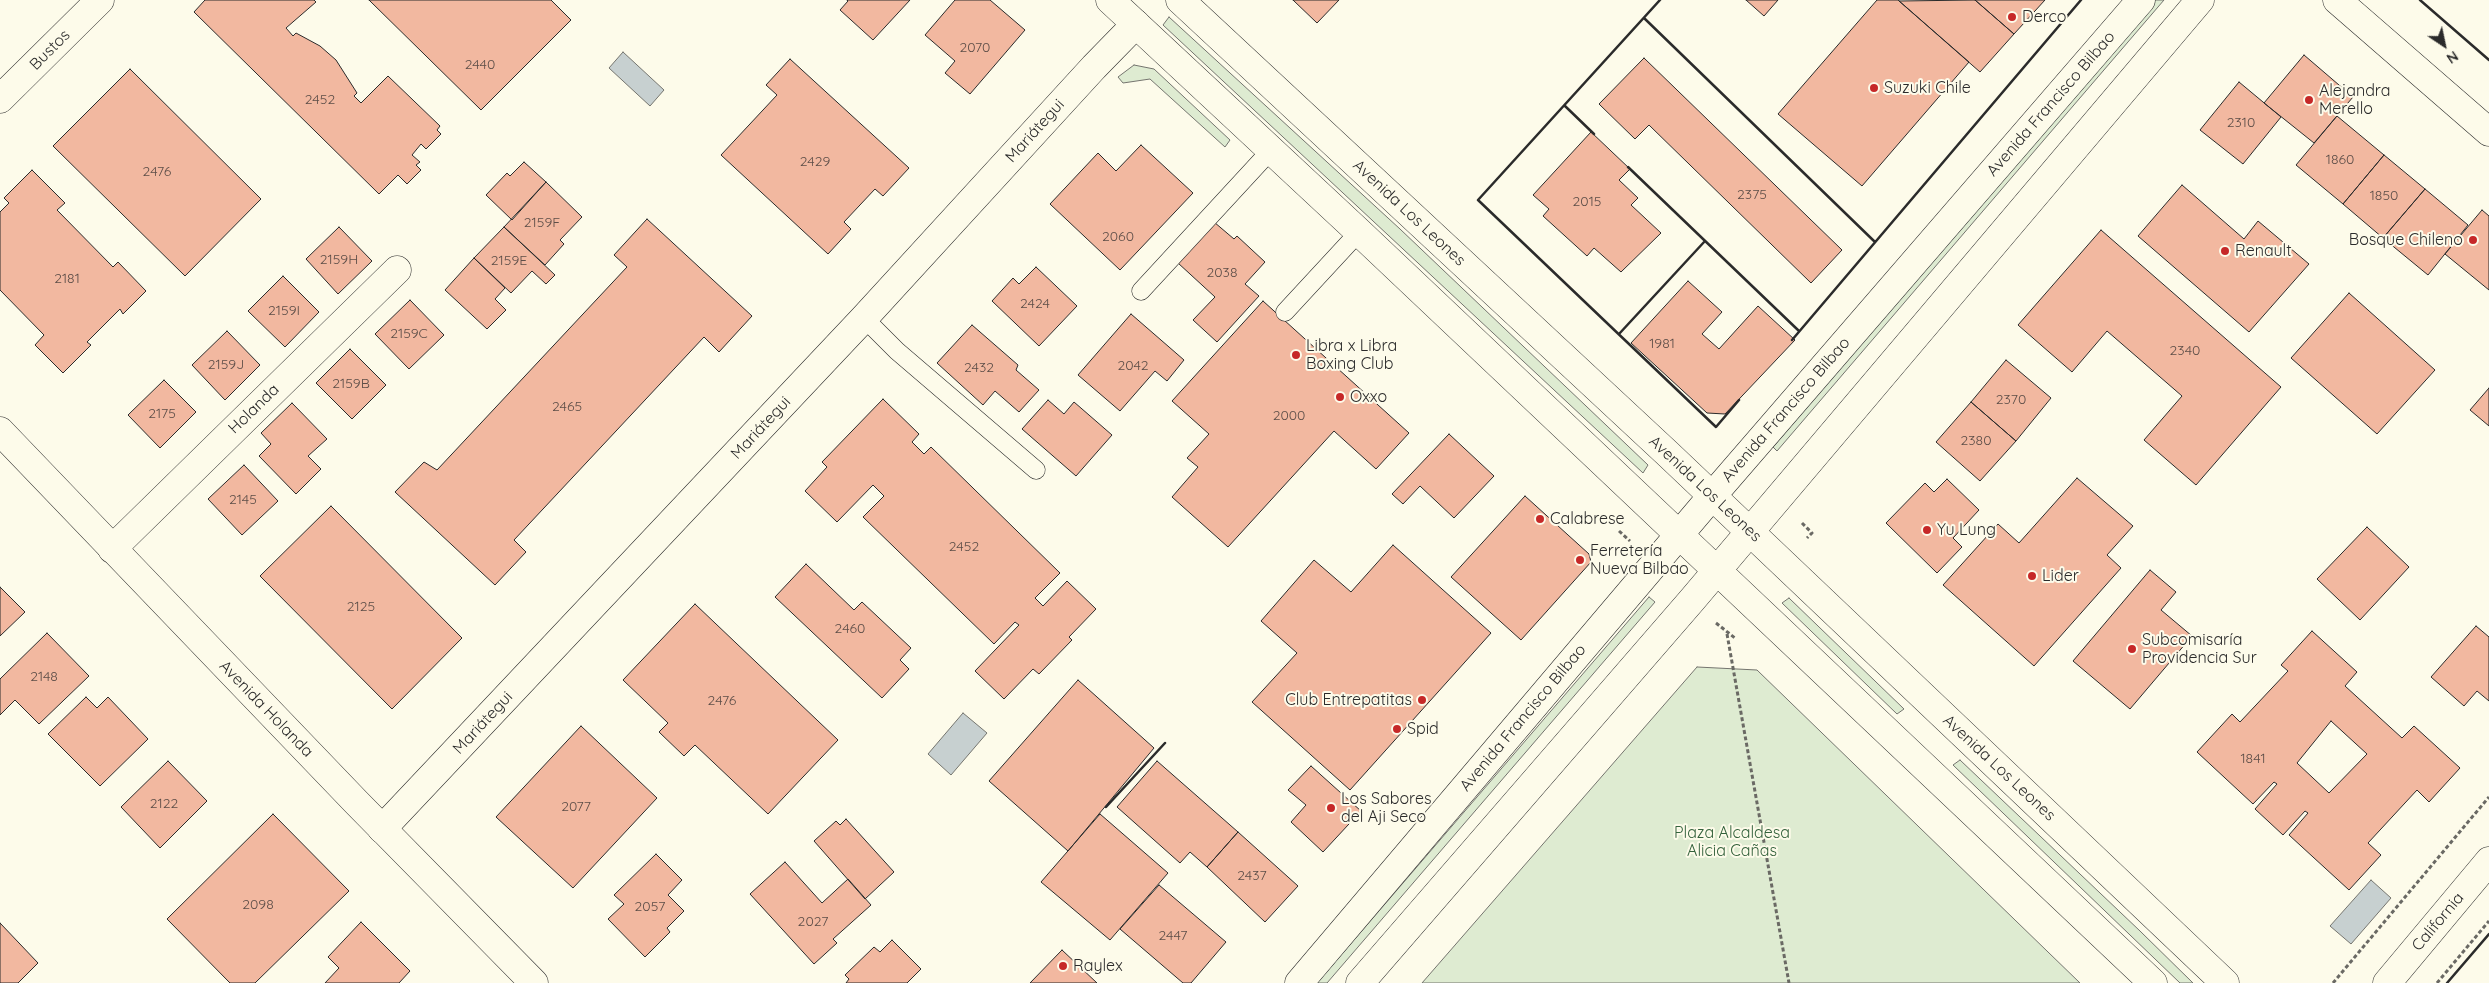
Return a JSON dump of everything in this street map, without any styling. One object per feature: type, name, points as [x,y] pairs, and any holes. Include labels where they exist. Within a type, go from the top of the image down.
[{"type":"main road","name":"Bustos","points":[[0,99],[100,0]]},
{"type":"main road","points":[[1110,0],[1272,149],[2153,983]]},
{"type":"main road","name":"Avenida Los Leones","points":[[1180,0],[1712,496],[2225,983]]},
{"type":"main road","name":"Avenida Francisco Bilbao","points":[[1299,983],[1679,534],[2141,0]]},
{"type":"main road","points":[[1360,983],[1716,570],[2200,0]]},
{"type":"main road","points":[[2337,0],[2489,132]]},
{"type":"main road","name":"Mariátegui","points":[[382,829],[864,318],[1094,67],[1136,24]]},
{"type":"main road","name":"Holanda","points":[[112,549],[397,270]]},
{"type":"main road","name":"Avenida Holanda","points":[[0,431],[382,829],[534,983]]},
{"type":"main road","name":"California","points":[[2387,983],[2489,861]]},
{"type":"lane","points":[[1141,291],[1272,149]]},
{"type":"lane","points":[[1284,312],[1359,232]]},
{"type":"lane","points":[[864,318],[897,351],[1036,470]]},
{"type":"path","points":[[1727,633],[1789,983]]},
{"type":"path","points":[[2333,983],[2489,796]]},
{"type":"path","points":[[2437,983],[2489,921]]},
{"type":"green space","points":[[2154,0],[2164,0],[1777,451],[1773,447]]},
{"type":"green space","points":[[1169,17],[1400,229],[1648,465],[1643,473],[1163,25]]},
{"type":"green space","points":[[1134,65],[1154,69],[1230,140],[1225,147],[1150,79],[1123,83],[1118,77]]},
{"type":"green space","points":[[1649,597],[1655,602],[1327,983],[1317,983]]},
{"type":"green space","points":[[1789,598],[1904,709],[1897,714],[1782,603]]},
{"type":"green space","name":"Plaza Alcaldesa Alicia Cañas","points":[[1697,667],[1757,670],[2080,983],[1422,983]]},
{"type":"green space","points":[[1960,760],[2193,983],[2180,983],[1953,765]]},
{"type":"shaded area","points":[[623,52],[664,90],[650,106],[609,68]]},
{"type":"shaded area","points":[[963,713],[987,733],[951,775],[928,754]]},
{"type":"shaded area","points":[[2371,880],[2391,898],[2351,944],[2330,926]]},
{"type":"building","points":[[205,0],[314,0],[316,2],[286,28],[293,36],[296,33],[320,46],[336,60],[357,93],[354,96],[361,103],[388,76],[440,126],[437,130],[441,134],[426,149],[421,144],[412,155],[420,162],[416,165],[421,170],[407,184],[398,175],[379,194],[194,12]]},
{"type":"building","points":[[369,0],[551,0],[571,20],[481,110]]},
{"type":"building","points":[[847,0],[910,0],[873,40],[840,10]]},
{"type":"building","points":[[955,0],[990,0],[1025,30],[970,94],[945,73],[955,61],[925,35]]},
{"type":"building","points":[[1293,0],[1339,0],[1317,23]]},
{"type":"building","points":[[1746,0],[1778,0],[1764,16]]},
{"type":"building","name":"Suzuki Chile","points":[[1877,0],[1898,0],[1969,62],[1862,186],[1778,114]]},
{"type":"building","points":[[1975,0],[2014,34],[1980,72],[1899,1]]},
{"type":"building","name":"Derco","points":[[1975,0],[2045,0],[2014,34]]},
{"type":"building","name":"Alejandra Merello","points":[[2304,55],[2353,97],[2314,143],[2264,103]]},
{"type":"building","points":[[1644,58],[1842,250],[1811,283],[1649,125],[1635,139],[1599,104]]},
{"type":"building","points":[[790,59],[909,168],[883,196],[875,189],[844,222],[851,229],[828,254],[721,155],[777,95],[766,85]]},
{"type":"building","points":[[130,69],[261,199],[185,276],[53,146]]},
{"type":"building","points":[[2239,82],[2281,117],[2243,164],[2200,130]]},
{"type":"building","points":[[2337,116],[2384,155],[2343,204],[2296,165]]},
{"type":"building","points":[[1591,132],[1630,169],[1619,180],[1638,198],[1631,205],[1661,233],[1621,272],[1594,248],[1587,256],[1543,216],[1549,209],[1533,195]]},
{"type":"building","points":[[1141,145],[1193,193],[1120,270],[1050,204],[1098,153],[1116,171]]},
{"type":"building","points":[[2384,155],[2425,189],[2383,238],[2343,204]]},
{"type":"building","points":[[524,162],[546,182],[512,220],[486,195],[507,173],[510,176]]},
{"type":"building","points":[[32,170],[65,203],[57,210],[113,267],[118,262],[146,291],[123,314],[120,309],[87,342],[91,345],[63,373],[35,345],[44,335],[0,290],[0,212],[9,203],[4,198]]},
{"type":"building","points":[[546,182],[582,217],[560,240],[564,244],[545,265],[504,227]]},
{"type":"building","name":"Renault","points":[[2182,185],[2244,239],[2258,221],[2309,264],[2249,332],[2138,236]]},
{"type":"building","points":[[2425,189],[2468,225],[2428,275],[2383,238]]},
{"type":"building","name":"Bosque Chileno","points":[[2482,210],[2489,216],[2489,290],[2445,254]]},
{"type":"building","points":[[647,219],[752,316],[719,352],[704,337],[514,540],[526,552],[495,585],[395,492],[424,462],[437,470],[627,267],[614,255]]},
{"type":"building","points":[[1214,222],[1234,239],[1237,236],[1265,262],[1245,284],[1259,296],[1217,342],[1193,320],[1215,297],[1178,263]]},
{"type":"building","points":[[339,227],[372,261],[338,294],[306,259]]},
{"type":"building","points":[[504,227],[555,275],[546,284],[532,271],[511,293],[474,258]]},
{"type":"building","points":[[2101,230],[2281,387],[2196,485],[2144,440],[2182,396],[2107,331],[2072,372],[2018,325]]},
{"type":"building","points":[[474,258],[505,288],[495,299],[506,310],[487,329],[445,290]]},
{"type":"building","points":[[1036,267],[1077,306],[1039,346],[992,301],[1013,278],[1019,284]]},
{"type":"building","points":[[283,276],[319,312],[285,347],[248,311]]},
{"type":"building","points":[[1688,281],[1722,312],[1702,334],[1719,349],[1758,306],[1795,340],[1725,414],[1707,413],[1631,343]]},
{"type":"building","points":[[2349,293],[2435,370],[2377,434],[2291,358]]},
{"type":"building","points":[[410,300],[444,335],[409,369],[375,334]]},
{"type":"building","points":[[1263,301],[1409,433],[1376,469],[1334,431],[1228,547],[1172,497],[1198,467],[1187,458],[1209,434],[1172,401]]},
{"type":"building","points":[[1131,314],[1184,360],[1167,381],[1155,371],[1120,411],[1078,375]]},
{"type":"building","points":[[972,325],[1018,365],[1016,370],[1039,390],[1019,412],[995,391],[983,405],[937,363]]},
{"type":"building","points":[[227,331],[260,365],[225,400],[192,365]]},
{"type":"building","points":[[350,349],[386,385],[352,419],[316,383]]},
{"type":"building","points":[[2006,360],[2051,398],[2016,441],[1971,402]]},
{"type":"building","points":[[164,380],[196,412],[160,448],[128,415]]},
{"type":"building","points":[[2489,388],[2489,426],[2470,410]]},
{"type":"building","points":[[883,399],[919,434],[912,442],[924,454],[931,447],[1060,573],[1035,598],[1043,606],[1067,581],[1096,609],[1069,637],[1072,640],[1039,674],[1033,669],[1004,699],[975,671],[1019,625],[1015,622],[994,644],[863,517],[884,496],[873,485],[837,522],[805,491],[827,467],[822,462]]},
{"type":"building","points":[[1048,400],[1064,414],[1074,402],[1112,435],[1076,476],[1022,429]]},
{"type":"building","points":[[1971,402],[2016,441],[1980,481],[1936,442]]},
{"type":"building","points":[[292,403],[327,439],[308,456],[321,469],[296,494],[259,456],[271,444],[261,433]]},
{"type":"building","points":[[1449,434],[1494,476],[1454,518],[1420,486],[1403,504],[1392,494]]},
{"type":"building","points":[[244,465],[278,501],[242,535],[208,499]]},
{"type":"building","name":"Lider","points":[[2077,478],[2133,526],[2107,555],[2121,568],[2034,666],[1943,585],[1998,524],[2019,543]]},
{"type":"building","name":"Yu Lung","points":[[1947,479],[1979,510],[1953,538],[1962,547],[1937,573],[1886,523],[1925,483],[1934,492]]},
{"type":"building","points":[[1525,496],[1589,554],[1591,562],[1521,640],[1451,577]]},
{"type":"building","points":[[331,506],[462,638],[392,709],[260,576]]},
{"type":"building","points":[[2367,527],[2409,567],[2360,620],[2317,579]]},
{"type":"building","points":[[1393,545],[1491,633],[1350,790],[1252,702],[1297,653],[1261,621],[1314,560],[1351,592]]},
{"type":"building","points":[[806,564],[854,610],[862,602],[911,648],[900,660],[909,669],[882,698],[775,597]]},
{"type":"building","name":"Subcomisaría Providencia Sur","points":[[2150,570],[2176,592],[2161,610],[2192,636],[2130,709],[2073,661]]},
{"type":"building","points":[[0,587],[25,612],[0,636]]},
{"type":"building","points":[[695,604],[838,740],[768,814],[695,745],[684,756],[659,732],[668,723],[623,680]]},
{"type":"building","points":[[2476,626],[2489,637],[2489,701],[2477,691],[2464,706],[2431,677]]},
{"type":"building","points":[[2312,631],[2357,672],[2345,686],[2402,738],[2414,726],[2460,768],[2429,802],[2417,790],[2368,843],[2381,855],[2349,890],[2289,835],[2308,813],[2305,811],[2283,835],[2255,809],[2277,784],[2274,782],[2253,804],[2197,752],[2232,714],[2240,722],[2288,671],[2281,665]],"holes":[[[2331,721],[2367,754],[2329,793],[2297,763]]]},
{"type":"building","points":[[47,633],[89,676],[39,724],[15,700],[0,715],[0,679]]},
{"type":"building","points":[[1078,680],[1154,748],[1068,851],[989,781]]},
{"type":"building","points":[[86,697],[97,708],[108,697],[148,739],[100,786],[48,734]]},
{"type":"building","points":[[581,726],[657,798],[573,888],[496,817]]},
{"type":"building","points":[[168,761],[207,801],[160,848],[121,807]]},
{"type":"building","points":[[1157,761],[1238,832],[1207,867],[1190,852],[1180,863],[1117,807]]},
{"type":"building","name":"Los Sabores del Aji Seco","points":[[1311,766],[1361,811],[1323,852],[1291,822],[1306,805],[1288,790]]},
{"type":"building","points":[[273,814],[349,891],[255,983],[230,983],[167,919]]},
{"type":"building","points":[[1100,814],[1168,873],[1110,940],[1041,882]]},
{"type":"building","points":[[846,819],[894,872],[865,899],[814,841],[836,821],[840,825]]},
{"type":"building","points":[[1238,832],[1298,886],[1265,922],[1207,867]]},
{"type":"building","points":[[656,854],[682,880],[668,895],[684,911],[667,928],[670,932],[645,957],[608,919],[624,904],[614,895]]},
{"type":"building","points":[[785,862],[822,903],[848,879],[871,905],[833,939],[837,943],[814,964],[750,894]]},
{"type":"building","points":[[1159,885],[1226,942],[1191,983],[1183,983],[1120,929]]},
{"type":"building","points":[[361,922],[410,971],[399,983],[325,983],[339,968],[328,957]]},
{"type":"building","points":[[0,923],[38,963],[18,983],[0,983]]},
{"type":"building","points":[[892,940],[921,969],[907,983],[846,983],[849,979],[845,975],[874,947],[880,952]]},
{"type":"building","name":"Raylex","points":[[1062,950],[1097,983],[1030,983]]},
{"type":"wall","points":[[1660,0],[1478,200],[1716,427],[1739,400]]},
{"type":"wall","points":[[1792,340],[2081,0]]},
{"type":"wall","points":[[2420,0],[2489,60]]},
{"type":"wall","points":[[1644,18],[1875,242]]},
{"type":"wall","points":[[1565,106],[1594,134]]},
{"type":"wall","points":[[1628,167],[1799,331]]},
{"type":"wall","points":[[1619,334],[1705,241]]},
{"type":"wall","points":[[1106,807],[1165,743]]},
{"type":"wall","points":[[2447,983],[2489,934]]},
{"type":"place","name":"Derco","points":[[2012,17]]},
{"type":"place","name":"Suzuki Chile","points":[[1874,88]]},
{"type":"place","name":"Alejandra Merello","points":[[2309,100]]},
{"type":"place","name":"Bosque Chileno","points":[[2473,240]]},
{"type":"place","name":"Renault","points":[[2225,251]]},
{"type":"place","name":"Libra x Libra Boxing Club","points":[[1296,355]]},
{"type":"place","name":"Oxxo","points":[[1340,397]]},
{"type":"place","name":"Calabrese","points":[[1540,519]]},
{"type":"place","name":"Yu Lung","points":[[1927,530]]},
{"type":"place","name":"Ferretería Nueva Bilbao","points":[[1580,560]]},
{"type":"place","name":"Lider","points":[[2032,576]]},
{"type":"place","name":"Subcomisaría Providencia Sur","points":[[2132,649]]},
{"type":"place","name":"Club Entrepatitas","points":[[1422,700]]},
{"type":"place","name":"Spid","points":[[1397,729]]},
{"type":"place","name":"Los Sabores del Aji Seco","points":[[1331,808]]},
{"type":"place","name":"Raylex","points":[[1063,966]]}]
